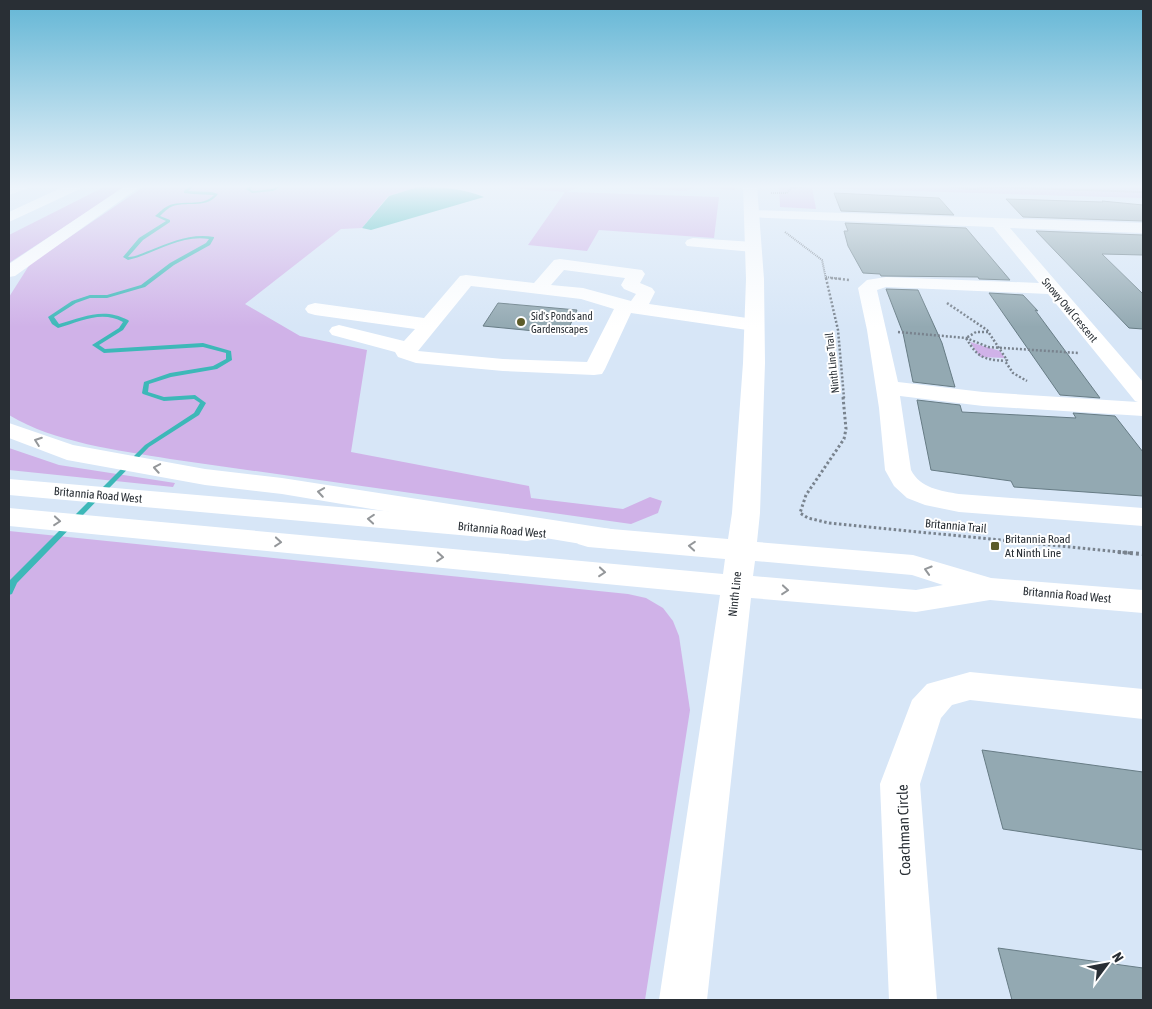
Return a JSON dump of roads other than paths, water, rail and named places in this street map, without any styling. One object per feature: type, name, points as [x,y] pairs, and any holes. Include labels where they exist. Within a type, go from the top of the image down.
[{"type":"main road","points":[[9,272],[66,233]]},
{"type":"main road","name":"Ninth Line","points":[[683,1000],[746,513],[755,279],[752,233]]},
{"type":"main road","name":"Snowy Owl Crescent","points":[[1006,233],[1143,396]]},
{"type":"main road","points":[[693,243],[753,247]]},
{"type":"main road","points":[[539,288],[560,264],[636,274],[630,285],[646,292],[631,307],[594,369],[503,365],[416,357],[405,353],[466,280],[583,294],[631,307],[754,324]]},
{"type":"main road","points":[[583,294],[604,270]]},
{"type":"main road","points":[[1052,289],[886,282],[873,284],[867,288],[888,388],[898,470],[903,480],[917,492],[935,499],[959,503],[1143,517]]},
{"type":"main road","points":[[315,309],[429,325]]},
{"type":"main road","points":[[339,330],[408,349]]},
{"type":"main road","points":[[888,388],[984,400],[1143,409]]},
{"type":"main road","points":[[9,430],[67,452],[205,477],[337,495],[611,539]]},
{"type":"main road","name":"Britannia Road West","points":[[11,488],[611,539],[738,568],[916,601],[991,589],[1143,602]]},
{"type":"main road","name":"Britannia Road West","points":[[9,517],[178,533],[738,568]]},
{"type":"main road","name":"Coachman Circle","points":[[913,1000],[900,784],[925,711],[940,694],[970,686],[1143,704]]},
{"type":"waterway","points":[[9,592],[13,582],[147,446],[197,414],[203,403],[195,397],[164,399],[145,393],[146,383],[170,375],[215,368],[229,360],[229,352],[203,345],[104,351],[95,345],[121,329],[126,321],[109,315],[92,316],[58,326],[54,323],[51,317],[74,302],[90,297],[107,296],[143,286],[172,264],[208,244],[212,238],[192,237],[138,257],[128,259],[125,257],[141,239],[150,233]]},
{"type":"place","name":"Sid's Ponds and Gardenscapes","points":[[521,322]]},
{"type":"place","name":"Britannia Road At Ninth Line","points":[[995,546]]}]
